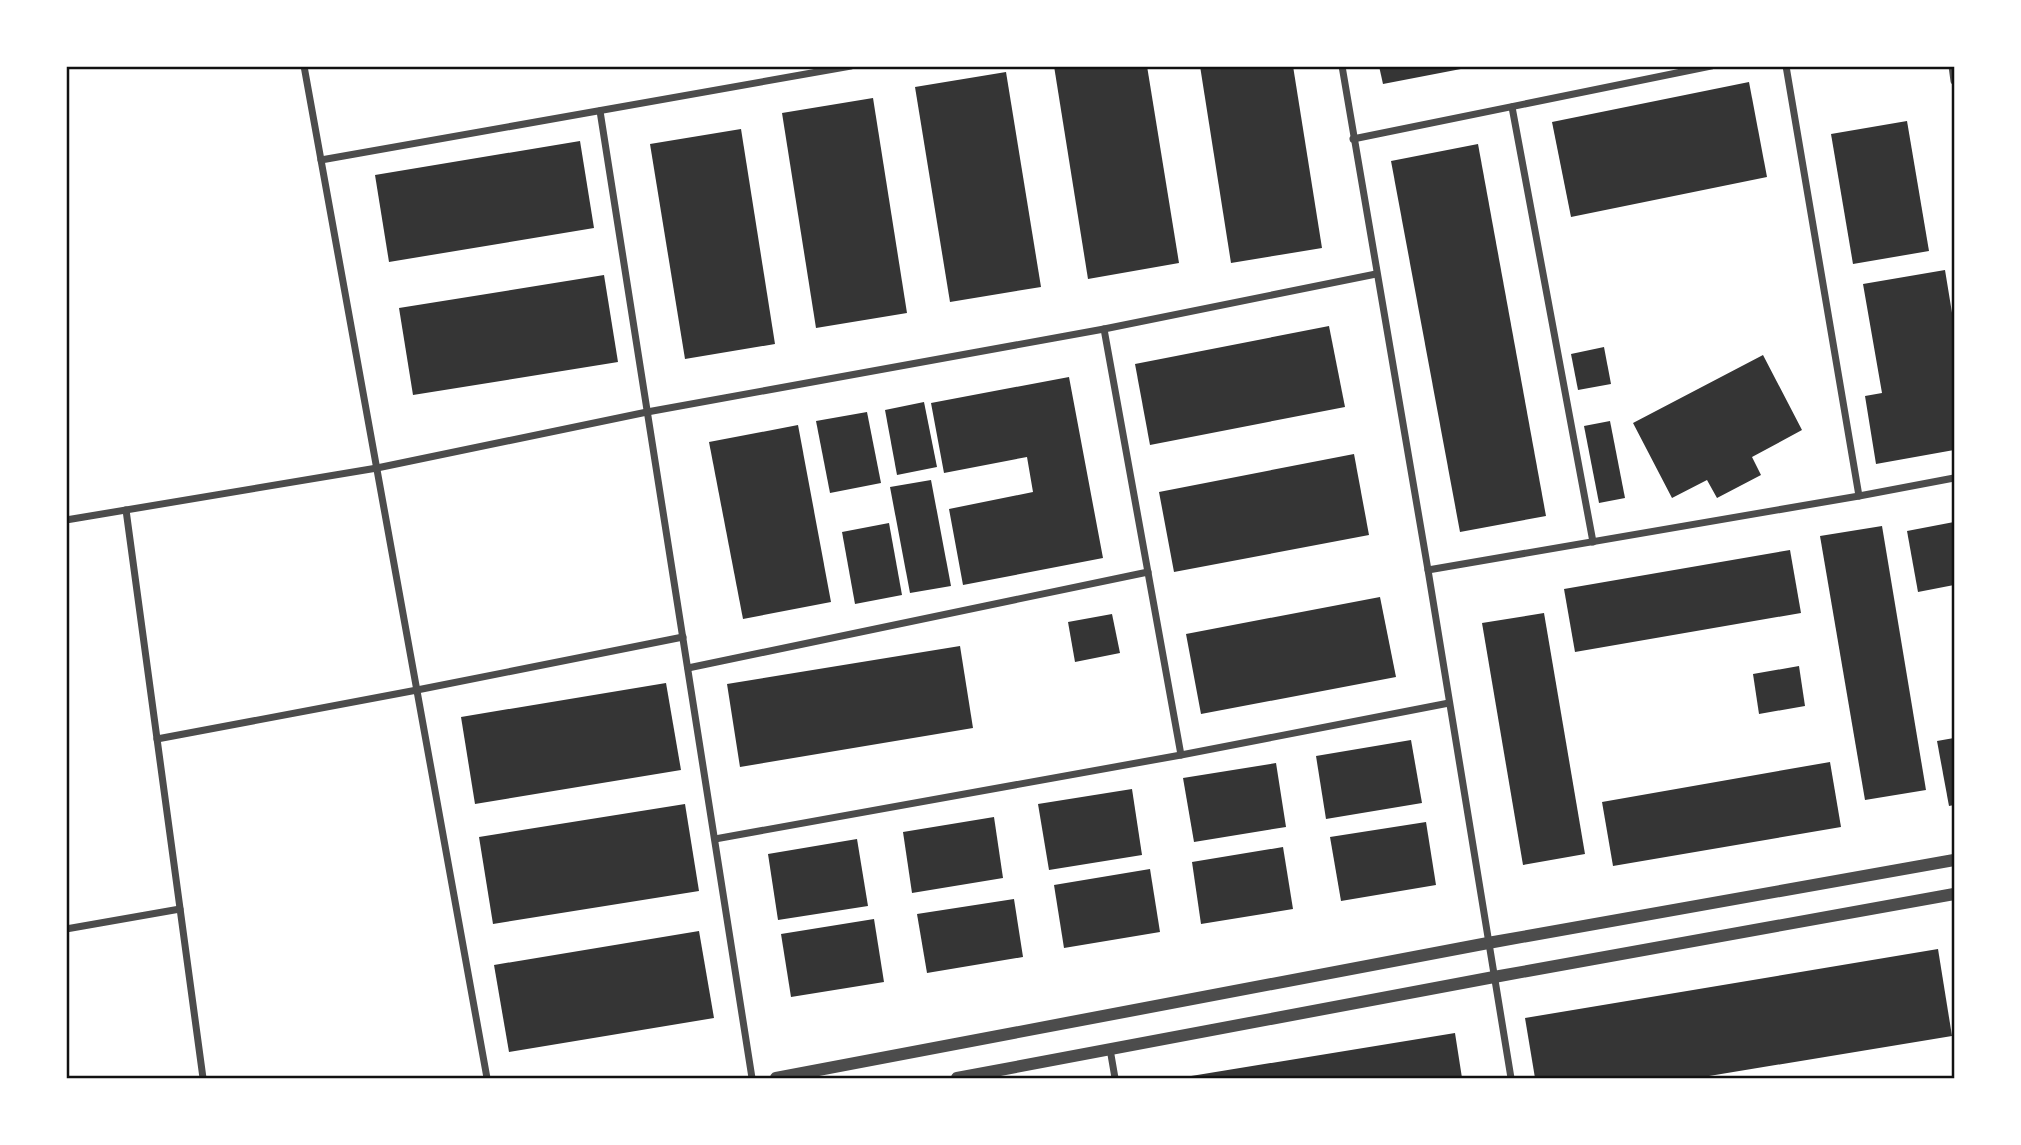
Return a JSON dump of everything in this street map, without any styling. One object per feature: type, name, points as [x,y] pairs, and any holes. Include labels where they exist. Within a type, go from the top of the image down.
[{"type":"street","points":[[304,66],[487,1079]]},
{"type":"street","points":[[321,160],[851,66]]},
{"type":"street","points":[[1342,66],[1511,1079]]},
{"type":"street","points":[[1353,139],[1711,66]]},
{"type":"street","points":[[1786,66],[1859,496]]},
{"type":"street","points":[[1952,66],[1955,81]]},
{"type":"street","points":[[1512,107],[1593,542]]},
{"type":"street","points":[[600,111],[752,1079]]},
{"type":"street","points":[[66,520],[377,468],[647,412],[1104,329],[1377,274]]},
{"type":"street","points":[[1104,329],[1181,755]]},
{"type":"street","points":[[1428,570],[1955,478]]},
{"type":"street","points":[[126,510],[203,1079]]},
{"type":"street","points":[[688,668],[1148,572]]},
{"type":"street","points":[[157,739],[683,637]]},
{"type":"street","points":[[715,839],[1181,755],[1449,703]]},
{"type":"street","points":[[776,1079],[1488,943],[1955,860]]},
{"type":"street","points":[[957,1079],[1494,976],[1955,894]]},
{"type":"street","points":[[66,929],[180,909]]},
{"type":"street","points":[[1110,1049],[1115,1079]]},
{"type":"building","points":[[1054,66],[1147,66],[1179,263],[1088,279]]},
{"type":"building","points":[[1200,66],[1293,66],[1322,248],[1231,263]]},
{"type":"building","points":[[1379,66],[1466,66],[1466,68],[1383,84]]},
{"type":"building","points":[[1006,72],[1041,287],[950,302],[915,87]]},
{"type":"building","points":[[1749,82],[1767,177],[1571,217],[1552,122]]},
{"type":"building","points":[[873,98],[907,313],[816,328],[782,113]]},
{"type":"building","points":[[1907,121],[1929,251],[1853,264],[1831,134]]},
{"type":"building","points":[[741,129],[775,344],[685,359],[650,144]]},
{"type":"building","points":[[580,141],[594,228],[389,262],[375,175]]},
{"type":"building","points":[[1478,144],[1546,516],[1460,532],[1391,161]]},
{"type":"building","points":[[1945,270],[1954,325],[1954,450],[1876,464],[1865,396],[1882,393],[1863,284]]},
{"type":"building","points":[[604,275],[618,362],[413,395],[399,308]]},
{"type":"building","points":[[1329,326],[1345,407],[1150,445],[1135,364]]},
{"type":"building","points":[[1604,347],[1611,384],[1578,390],[1571,354]]},
{"type":"building","points":[[1763,355],[1802,430],[1752,457],[1761,475],[1717,498],[1707,480],[1672,498],[1633,423]]},
{"type":"building","points":[[1069,377],[1103,558],[963,585],[949,509],[1033,492],[1027,457],[944,473],[931,403]]},
{"type":"building","points":[[924,402],[937,467],[897,475],[885,410]]},
{"type":"building","points":[[867,412],[881,483],[830,493],[816,421]]},
{"type":"building","points":[[1610,421],[1625,498],[1599,503],[1584,426]]},
{"type":"building","points":[[798,425],[831,602],[743,619],[709,442]]},
{"type":"building","points":[[1354,454],[1369,535],[1174,572],[1159,492]]},
{"type":"building","points":[[931,480],[951,586],[910,593],[890,487]]},
{"type":"building","points":[[1954,522],[1954,585],[1918,592],[1907,531]]},
{"type":"building","points":[[889,523],[902,595],[855,604],[842,532]]},
{"type":"building","points":[[1882,526],[1926,790],[1865,800],[1820,536]]},
{"type":"building","points":[[1790,550],[1801,613],[1575,652],[1564,589]]},
{"type":"building","points":[[1380,597],[1396,677],[1201,714],[1186,634]]},
{"type":"building","points":[[1544,613],[1585,854],[1523,865],[1482,623]]},
{"type":"building","points":[[1112,614],[1120,653],[1075,662],[1068,622]]},
{"type":"building","points":[[960,646],[973,728],[740,767],[727,684]]},
{"type":"building","points":[[1799,666],[1805,706],[1759,714],[1753,674]]},
{"type":"building","points":[[666,683],[681,770],[475,804],[461,717]]},
{"type":"building","points":[[1954,738],[1954,805],[1949,806],[1937,741]]},
{"type":"building","points":[[1411,740],[1422,803],[1326,819],[1316,756]]},
{"type":"building","points":[[1830,762],[1841,827],[1613,866],[1602,802]]},
{"type":"building","points":[[1276,763],[1286,827],[1194,842],[1183,778]]},
{"type":"building","points":[[1132,789],[1142,855],[1049,870],[1038,804]]},
{"type":"building","points":[[685,804],[699,891],[493,924],[479,837]]},
{"type":"building","points":[[994,817],[1003,878],[912,893],[903,832]]},
{"type":"building","points":[[1426,822],[1436,885],[1341,901],[1330,837]]},
{"type":"building","points":[[857,839],[868,906],[778,920],[768,854]]},
{"type":"building","points":[[1283,847],[1293,909],[1201,924],[1192,862]]},
{"type":"building","points":[[1150,869],[1160,932],[1064,948],[1054,885]]},
{"type":"building","points":[[1014,899],[1023,957],[927,973],[917,914]]},
{"type":"building","points":[[874,919],[884,982],[791,997],[781,934]]},
{"type":"building","points":[[699,931],[714,1018],[509,1052],[494,965]]},
{"type":"building","points":[[1938,949],[1952,1036],[1697,1078],[1535,1078],[1525,1018]]},
{"type":"building","points":[[1455,1033],[1462,1078],[1185,1077]]}]
